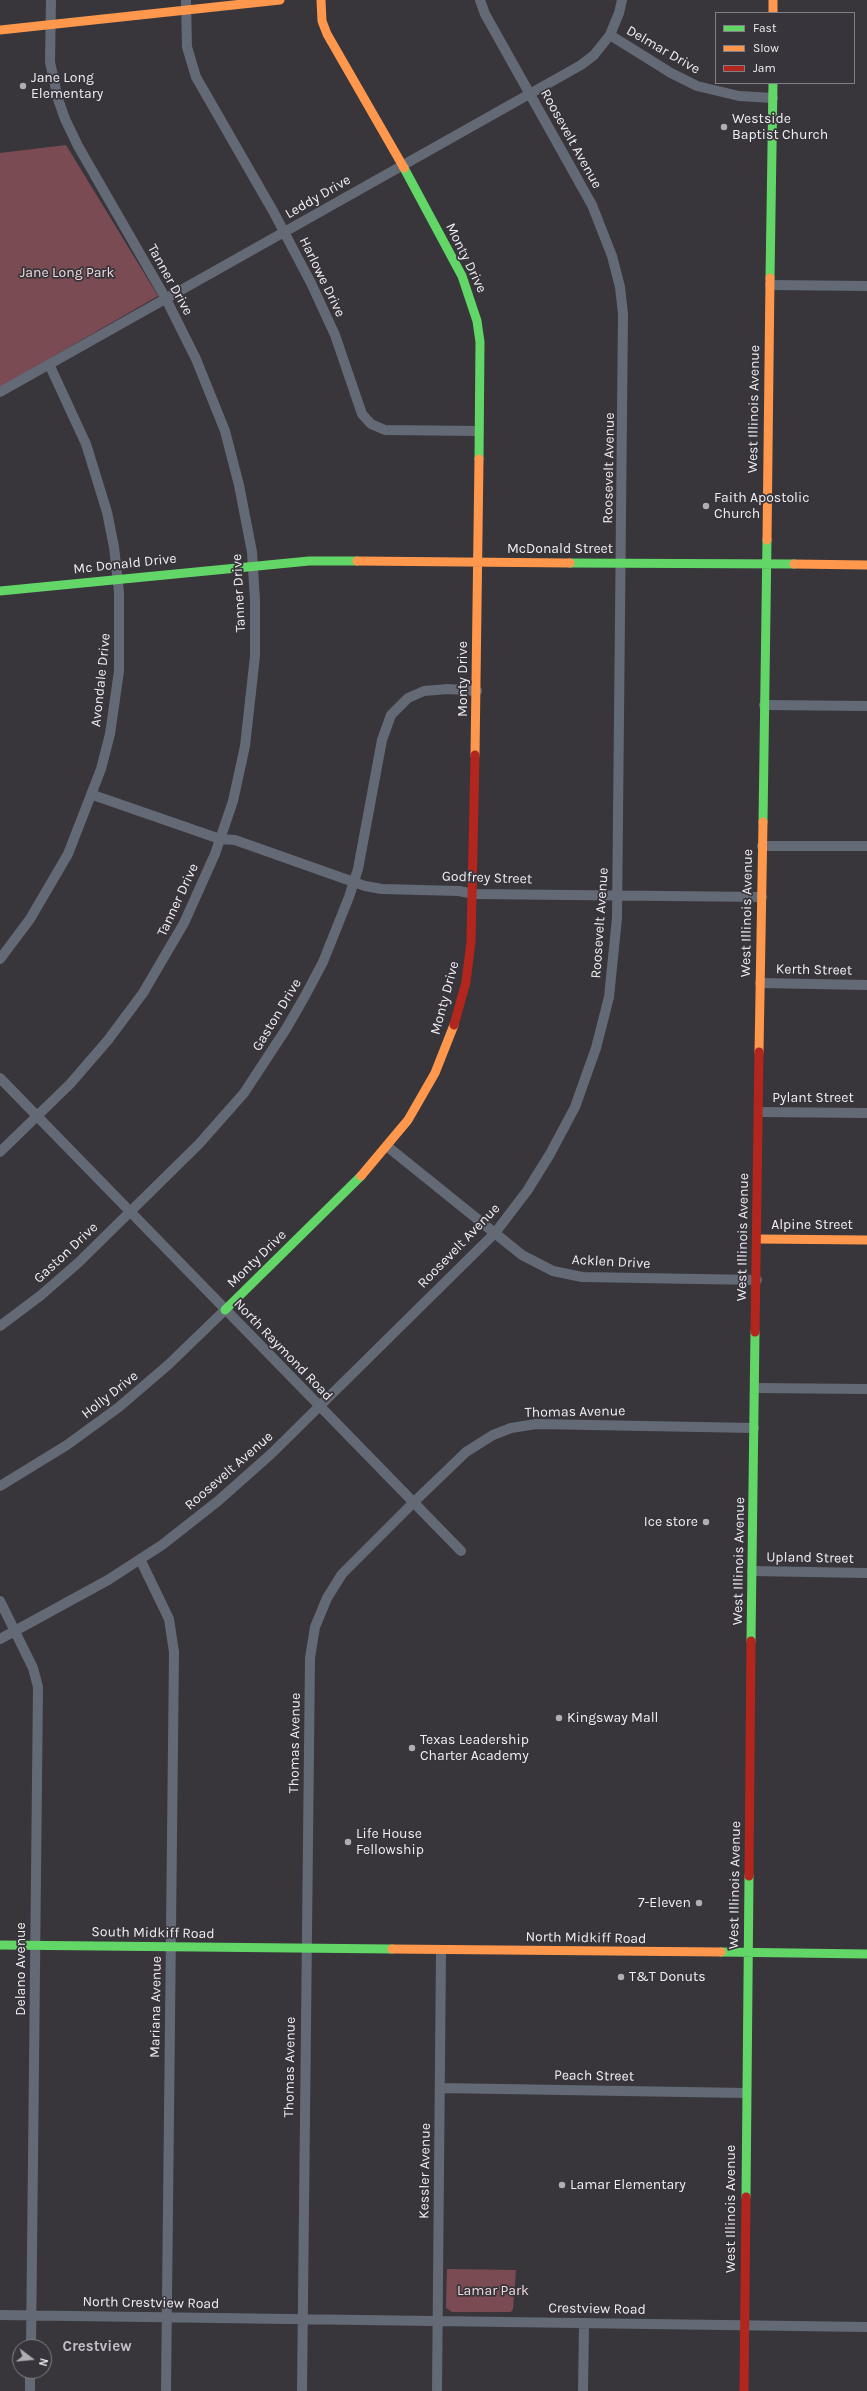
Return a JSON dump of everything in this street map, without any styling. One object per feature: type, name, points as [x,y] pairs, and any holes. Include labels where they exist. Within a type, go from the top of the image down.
[{"type":"main road","points":[[0,30],[50,25],[186,5],[280,0]]},
{"type":"main road","name":"Monty Drive","points":[[225,1310],[364,1173],[388,1147],[429,1085],[453,1028],[464,989],[470,955],[474,894],[480,342],[473,305],[466,282],[402,165],[327,34],[322,21],[321,0]]},
{"type":"main road","points":[[773,0],[773,12]]},
{"type":"main road","name":"West Illinois Avenue","points":[[744,2391],[752,1572],[773,84]]},
{"type":"main road","name":"McDonald Street","points":[[252,565],[322,560],[867,564]]},
{"type":"main road","name":"Mc Donald Drive","points":[[0,591],[252,565]]},
{"type":"main road","name":"Alpine Street","points":[[757,1239],[867,1240]]},
{"type":"main road","name":"South Midkiff Road","points":[[0,1945],[306,1950]]},
{"type":"main road","name":"North Midkiff Road","points":[[306,1950],[867,1954]]},
{"type":"street","name":"Tanner Drive","points":[[0,1152],[86,1066],[143,993],[184,923],[220,839],[243,757],[252,691],[256,612],[246,514],[225,431],[196,359],[166,299],[78,146],[65,120],[58,99],[50,62],[51,0]]},
{"type":"street","name":"Roosevelt Avenue","points":[[0,1639],[93,1589],[140,1559],[190,1524],[231,1490],[319,1407],[495,1233],[544,1164],[565,1126],[585,1082],[596,1048],[609,997],[615,953],[618,896],[624,330],[620,287],[605,235],[592,205],[486,14],[480,0]]},
{"type":"street","name":"Leddy Drive","points":[[0,392],[581,65],[594,55],[610,35],[619,13],[622,0]]},
{"type":"street","name":"Harlowe Drive","points":[[186,5],[187,47],[196,77],[285,232],[326,315],[346,365],[360,410],[366,419],[385,430],[479,430]]},
{"type":"street","name":"Delmar Drive","points":[[610,35],[691,84],[739,96],[772,98]]},
{"type":"street","points":[[770,285],[867,286]]},
{"type":"street","name":"Avondale Drive","points":[[0,959],[30,920],[55,880],[68,854],[93,795],[110,734],[117,690],[120,617],[118,579],[109,524],[97,477],[76,418],[49,364]]},
{"type":"street","name":"Gaston Drive","points":[[0,1326],[40,1296],[132,1211],[199,1144],[244,1093],[259,1072],[306,996],[333,939],[354,881],[382,740],[392,715],[408,698],[424,691],[448,689],[477,691]]},
{"type":"street","points":[[764,705],[867,706]]},
{"type":"street","points":[[93,795],[220,839]]},
{"type":"street","name":"Godfrey Street","points":[[220,839],[235,840],[354,881],[389,890],[459,891],[474,894],[762,897]]},
{"type":"street","points":[[762,846],[867,846]]},
{"type":"street","name":"Kerth Street","points":[[760,983],[867,985]]},
{"type":"street","name":"North Raymond Road","points":[[0,1078],[36,1116],[132,1211],[225,1310],[461,1551]]},
{"type":"street","name":"Pylant Street","points":[[759,1112],[867,1113]]},
{"type":"street","name":"Acklen Drive","points":[[388,1147],[527,1258],[553,1271],[569,1276],[757,1280]]},
{"type":"street","name":"Holly Drive","points":[[0,1486],[67,1445],[119,1407],[168,1365],[225,1310]]},
{"type":"street","points":[[755,1388],[867,1389]]},
{"type":"street","name":"Thomas Avenue","points":[[302,2391],[310,1658],[313,1638],[323,1606],[342,1574],[471,1448],[493,1435],[521,1426],[540,1424],[754,1428]]},
{"type":"street","name":"Mariana Avenue","points":[[140,1559],[169,1619],[174,1652],[166,2391]]},
{"type":"street","name":"Upland Street","points":[[752,1572],[867,1572]]},
{"type":"street","name":"Delano Avenue","points":[[0,1601],[33,1668],[38,1687],[31,2339]]},
{"type":"street","name":"Kessler Avenue","points":[[437,2391],[441,1951]]},
{"type":"street","name":"Peach Street","points":[[440,2088],[746,2093]]},
{"type":"street","name":"North Crestview Road","points":[[0,2315],[303,2319]]},
{"type":"street","name":"Crestview Road","points":[[303,2319],[867,2327]]},
{"type":"street","points":[[583,2391],[584,2323]]},
{"type":"street","points":[[30,2379],[30,2391]]},
{"type":"green space","name":"Jane Long Park","points":[[66,145],[158,296],[0,387],[0,153]]},
{"type":"green space","name":"Lamar Park","points":[[447,2269],[516,2270],[513,2309],[511,2312],[452,2312],[446,2308]]},
{"type":"traffic: fast","points":[[770,278],[773,84]]},
{"type":"traffic: fast","points":[[404,168],[462,276],[477,321],[480,342],[479,459]]},
{"type":"traffic: fast","points":[[763,822],[767,540]]},
{"type":"traffic: fast","points":[[0,591],[309,561],[357,561]]},
{"type":"traffic: fast","points":[[570,563],[794,564]]},
{"type":"traffic: fast","points":[[225,1310],[361,1176]]},
{"type":"traffic: fast","points":[[751,1641],[755,1332]]},
{"type":"traffic: fast","points":[[746,2197],[749,1876]]},
{"type":"traffic: fast","points":[[0,1945],[392,1949]]},
{"type":"traffic: fast","points":[[721,1952],[867,1954]]},
{"type":"traffic: slow","points":[[0,30],[280,0]]},
{"type":"traffic: slow","points":[[321,0],[322,21],[327,34],[404,168]]},
{"type":"traffic: slow","points":[[773,0],[773,12]]},
{"type":"traffic: slow","points":[[767,540],[770,278]]},
{"type":"traffic: slow","points":[[475,755],[479,459]]},
{"type":"traffic: slow","points":[[357,561],[570,563]]},
{"type":"traffic: slow","points":[[794,564],[867,565]]},
{"type":"traffic: slow","points":[[759,1052],[763,822]]},
{"type":"traffic: slow","points":[[361,1176],[408,1120],[435,1073],[454,1025]]},
{"type":"traffic: slow","points":[[757,1239],[867,1240]]},
{"type":"traffic: slow","points":[[392,1949],[721,1952]]},
{"type":"traffic: jam","points":[[454,1025],[466,982],[471,942],[475,755]]},
{"type":"traffic: jam","points":[[755,1332],[759,1052]]},
{"type":"traffic: jam","points":[[749,1876],[751,1641]]},
{"type":"traffic: jam","points":[[744,2391],[746,2197]]},
{"type":"place","name":"Jane Long Elementary","points":[[23,86]]},
{"type":"place","name":"Westside Baptist Church","points":[[724,127]]},
{"type":"place","name":"Faith Apostolic Church","points":[[706,506]]},
{"type":"place","name":"Ice store","points":[[706,1522]]},
{"type":"place","name":"Kingsway Mall","points":[[559,1718]]},
{"type":"place","name":"Texas Leadership Charter Academy","points":[[412,1748]]},
{"type":"place","name":"Life House Fellowship","points":[[348,1842]]},
{"type":"place","name":"7-Eleven","points":[[699,1903]]},
{"type":"place","name":"T&T Donuts","points":[[621,1977]]},
{"type":"place","name":"Lamar Elementary","points":[[562,2185]]},
{"type":"district","name":"Crestview","points":[[97,2347]]}]
